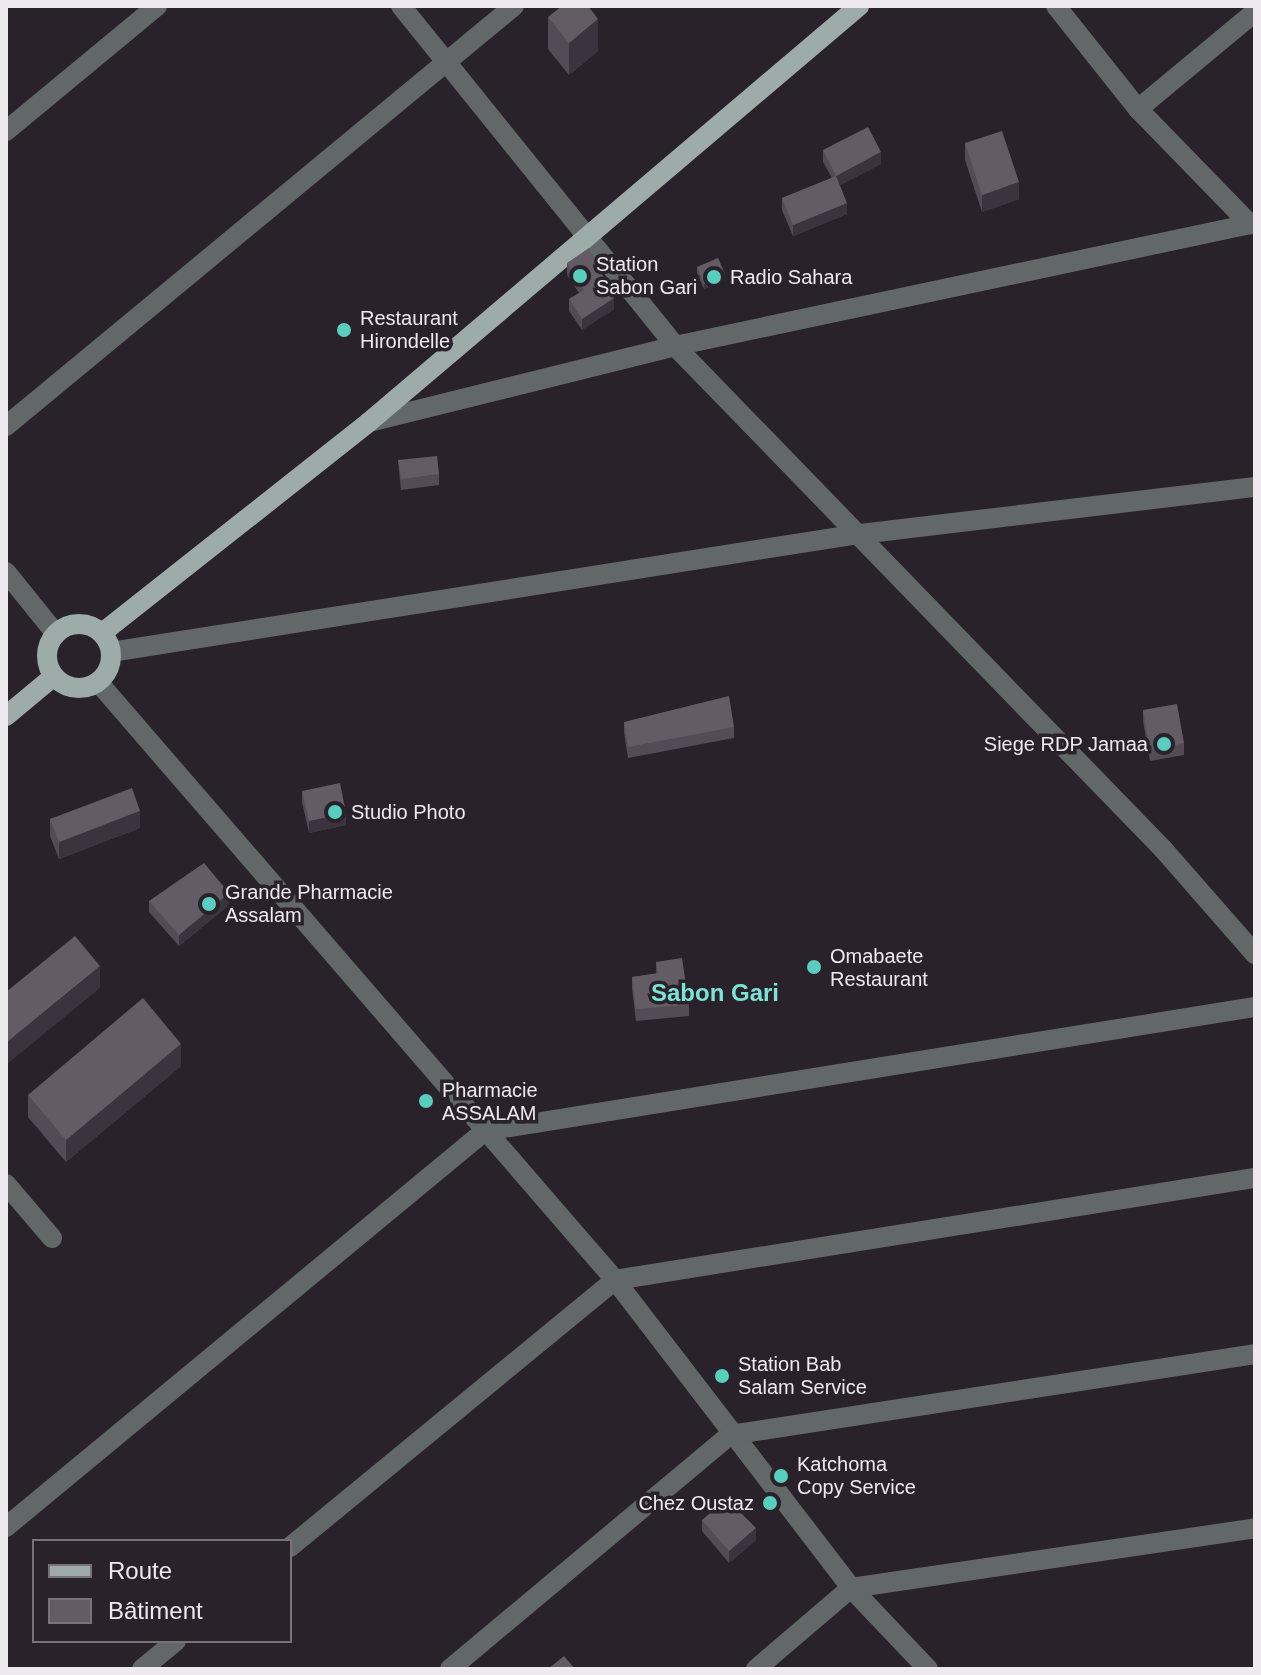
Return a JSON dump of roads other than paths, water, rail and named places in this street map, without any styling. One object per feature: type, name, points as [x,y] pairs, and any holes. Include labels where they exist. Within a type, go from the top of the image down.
[{"type":"main road","points":[[102,633],[369,422],[859,6]]},
{"type":"main road","points":[[74,624],[102,633],[111,652],[98,682],[79,688],[54,676],[47,659],[56,634],[74,624]]},
{"type":"main road","points":[[6,716],[54,676]]},
{"type":"street","points":[[6,131],[157,6]]},
{"type":"street","points":[[401,6],[449,61],[675,346],[852,535],[1163,849],[1255,954]]},
{"type":"street","points":[[6,426],[514,6]]},
{"type":"street","points":[[1056,6],[1138,109],[1253,224]]},
{"type":"street","points":[[1138,109],[1255,12]]},
{"type":"street","points":[[369,422],[675,346],[1253,224]]},
{"type":"street","points":[[111,652],[852,535],[1255,487]]},
{"type":"street","points":[[6,572],[56,634]]},
{"type":"street","points":[[98,682],[615,1280],[730,1435],[851,1588],[928,1669]]},
{"type":"street","points":[[6,1527],[485,1131],[1255,1007]]},
{"type":"street","points":[[292,1545],[615,1280],[1255,1178]]},
{"type":"street","points":[[6,1184],[52,1238]]},
{"type":"street","points":[[450,1669],[730,1435],[1255,1354]]},
{"type":"street","points":[[756,1669],[851,1588],[1255,1528]]},
{"type":"street","points":[[142,1669],[174,1643]]},
{"type":"place","name":"Station Sabon Gari","points":[[580,276]]},
{"type":"place","name":"Radio Sahara","points":[[714,277]]},
{"type":"place","name":"Restaurant Hirondelle","points":[[344,330]]},
{"type":"place","name":"Siege RDP Jamaa","points":[[1164,744]]},
{"type":"place","name":"Studio Photo","points":[[335,812]]},
{"type":"place","name":"Grande Pharmacie Assalam","points":[[209,904]]},
{"type":"place","name":"Omabaete Restaurant","points":[[814,967]]},
{"type":"place","name":"Pharmacie ASSALAM","points":[[426,1101]]},
{"type":"place","name":"Station Bab Salam Service","points":[[722,1376]]},
{"type":"place","name":"Katchoma Copy Service","points":[[781,1476]]},
{"type":"place","name":"Chez Oustaz","points":[[770,1503]]},
{"type":"district","name":"Sabon Gari","points":[[715,993]]}]
